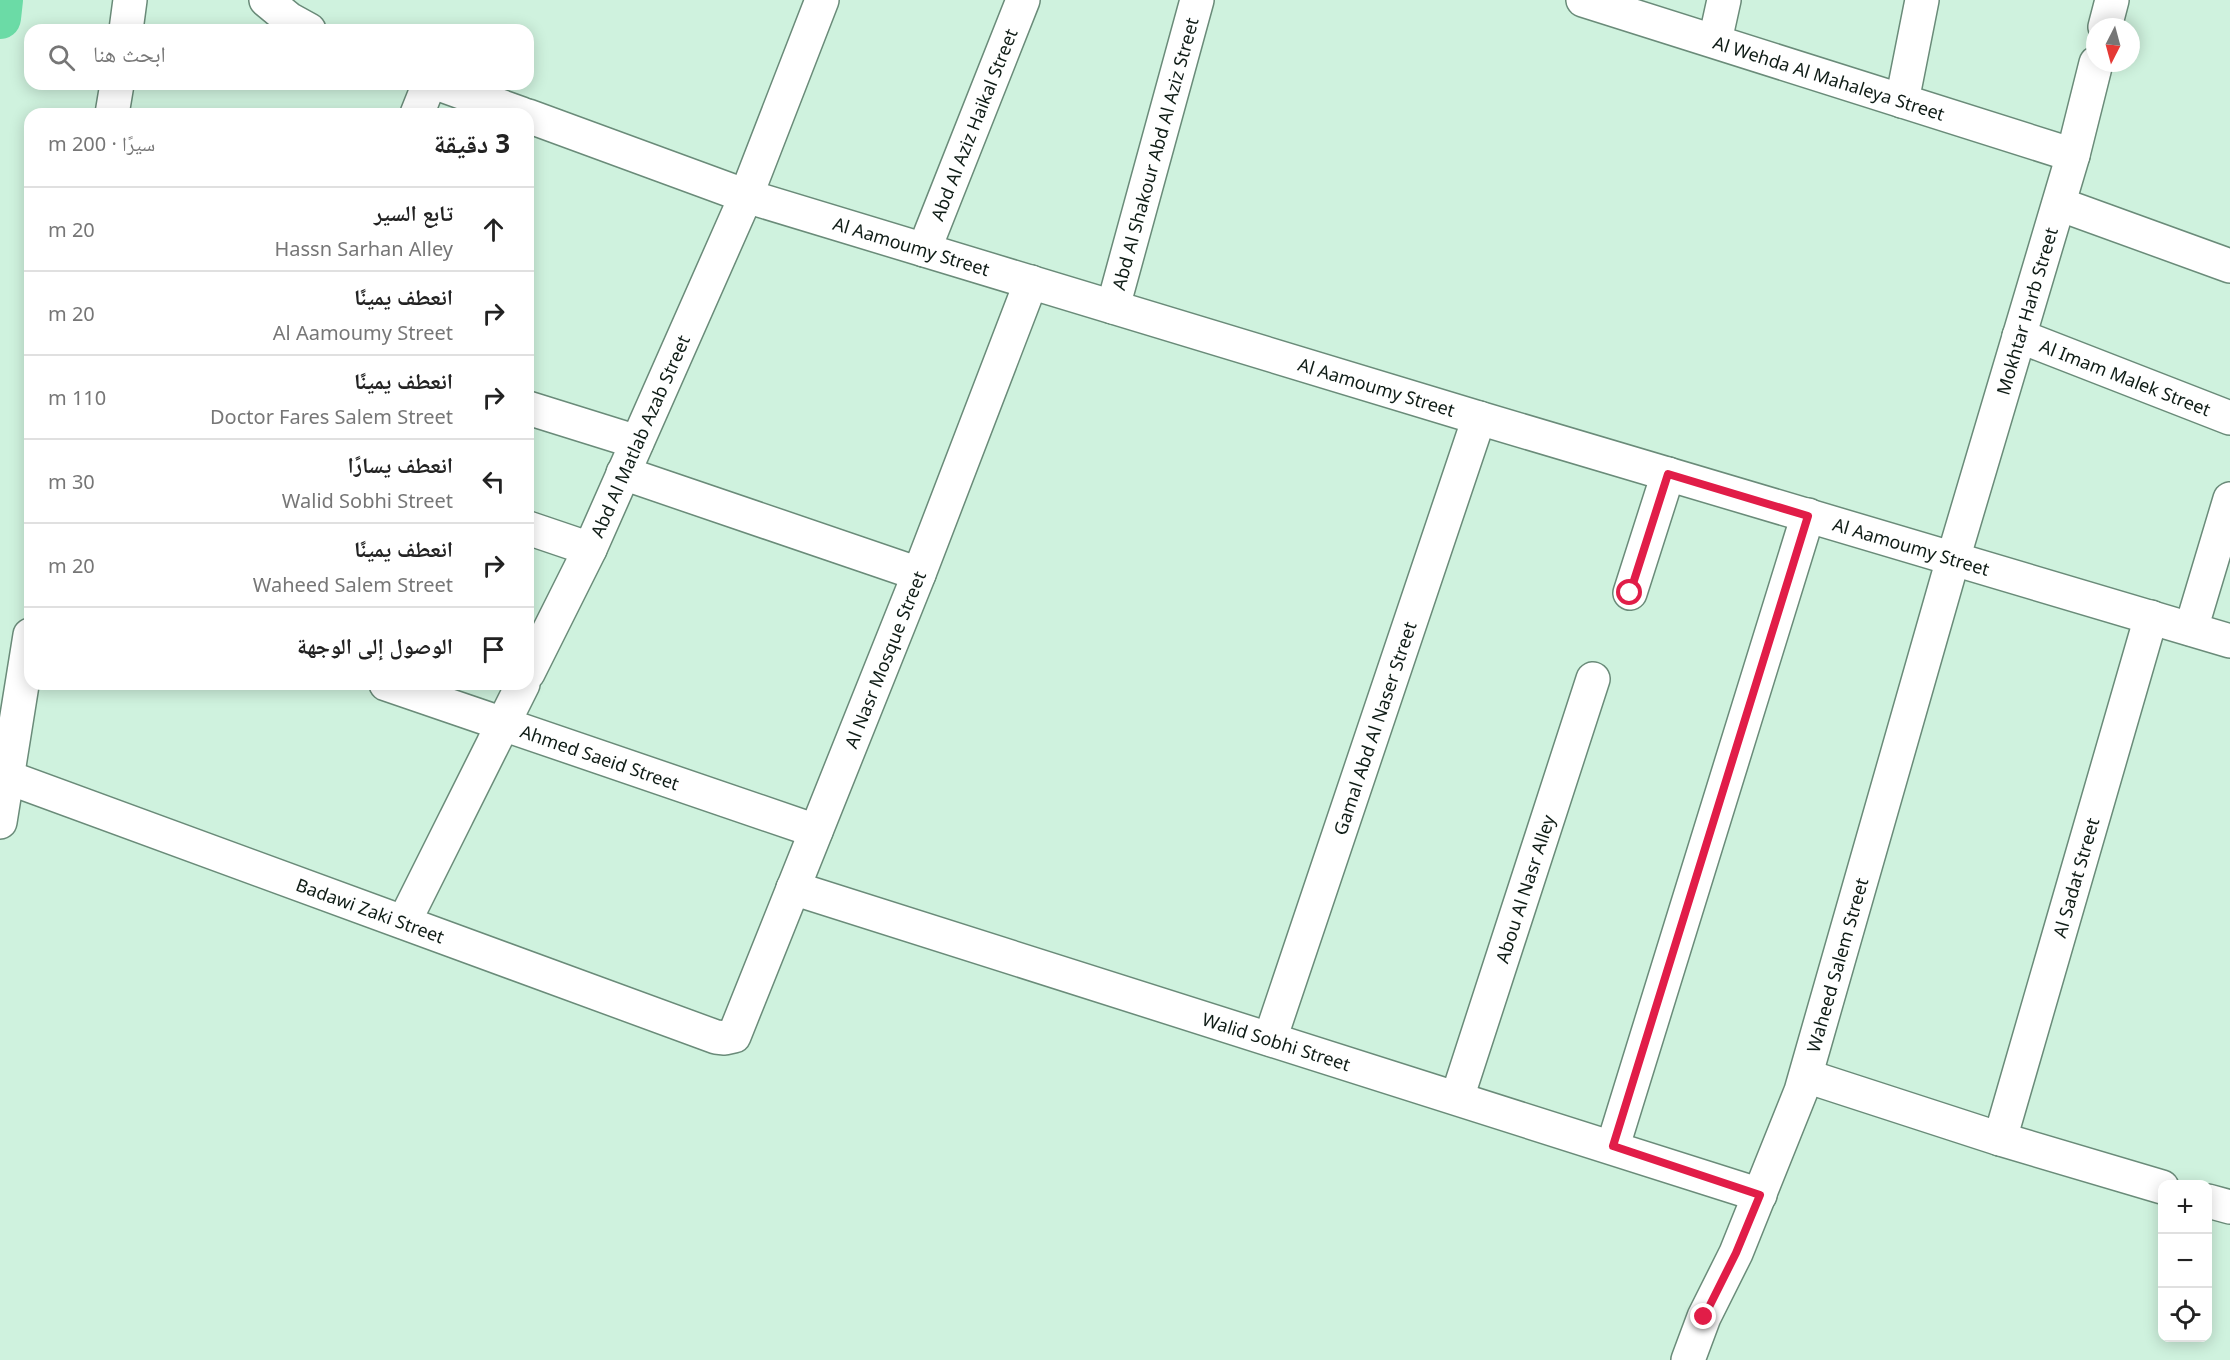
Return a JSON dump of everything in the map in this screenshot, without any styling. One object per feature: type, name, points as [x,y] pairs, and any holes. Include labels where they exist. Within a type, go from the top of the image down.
[{"type":"street","points":[[127,24],[130,0]]},
{"type":"street","points":[[266,0],[298,24]]},
{"type":"street","name":"Abd Al Matlab Azab Street","points":[[534,661],[590,549],[746,196],[822,0]]},
{"type":"street","name":"Abd Al Aziz Haikal Street","points":[[924,250],[1023,0]]},
{"type":"street","name":"Abd Al Shakour Abd Al Aziz Street","points":[[1113,307],[1197,0]]},
{"type":"street","name":"Al Wehda Al Mahaleya Street","points":[[1583,0],[2073,155]]},
{"type":"street","points":[[1715,41],[1724,0]]},
{"type":"street","points":[[1902,101],[1922,0]]},
{"type":"street","points":[[2107,18],[2112,0]]},
{"type":"street","name":"Mokhtar Harb Street","points":[[1953,559],[2059,204],[2094,72]]},
{"type":"street","points":[[113,108],[116,90]]},
{"type":"street","points":[[419,108],[427,90]]},
{"type":"street","points":[[456,90],[505,108]]},
{"type":"street","name":"Al Aamoumy Street","points":[[534,118],[746,196],[1479,418],[2230,641]]},
{"type":"street","points":[[2059,204],[2230,266]]},
{"type":"street","name":"Al Nasr Mosque Street","points":[[734,1036],[919,574],[1031,282]]},
{"type":"street","name":"Al Imam Malek Street","points":[[2019,336],[2230,418]]},
{"type":"street","points":[[534,410],[637,442]]},
{"type":"street","name":"Gamal Abd Al Naser Street","points":[[1270,1039],[1479,418]]},
{"type":"street","points":[[623,473],[919,574]]},
{"type":"street","points":[[1630,593],[1668,474]]},
{"type":"street","points":[[2191,629],[2230,499]]},
{"type":"street","points":[[1613,1146],[1808,516]]},
{"type":"street","points":[[534,530],[590,549]]},
{"type":"street","name":"Waheed Salem Street","points":[[1688,1360],[1704,1317],[1736,1253],[1806,1076],[1953,559]]},
{"type":"street","name":"Al Sadat Street","points":[[2000,1139],[2151,617]]},
{"type":"street","points":[[0,822],[24,672]]},
{"type":"street","name":"Abou Al Nasr Alley","points":[[1457,1098],[1593,679]]},
{"type":"street","name":"Ahmed Saeid Street","points":[[404,690],[816,831]]},
{"type":"street","points":[[404,922],[520,690]]},
{"type":"street","name":"Badawi Zaki Street","points":[[7,777],[716,1036],[725,1038],[734,1036]]},
{"type":"street","name":"Walid Sobhi Street","points":[[793,888],[1613,1146],[1760,1195]]},
{"type":"street","points":[[1806,1076],[2000,1139],[2158,1186]]},
{"type":"street","points":[[2212,1202],[2230,1207]]},
{"type":"waterway","points":[[0,18],[2,0]]},
{"type":"route","points":[[1630,593],[1668,474],[1808,516],[1613,1146],[1760,1195],[1736,1253],[1704,1317]]}]
